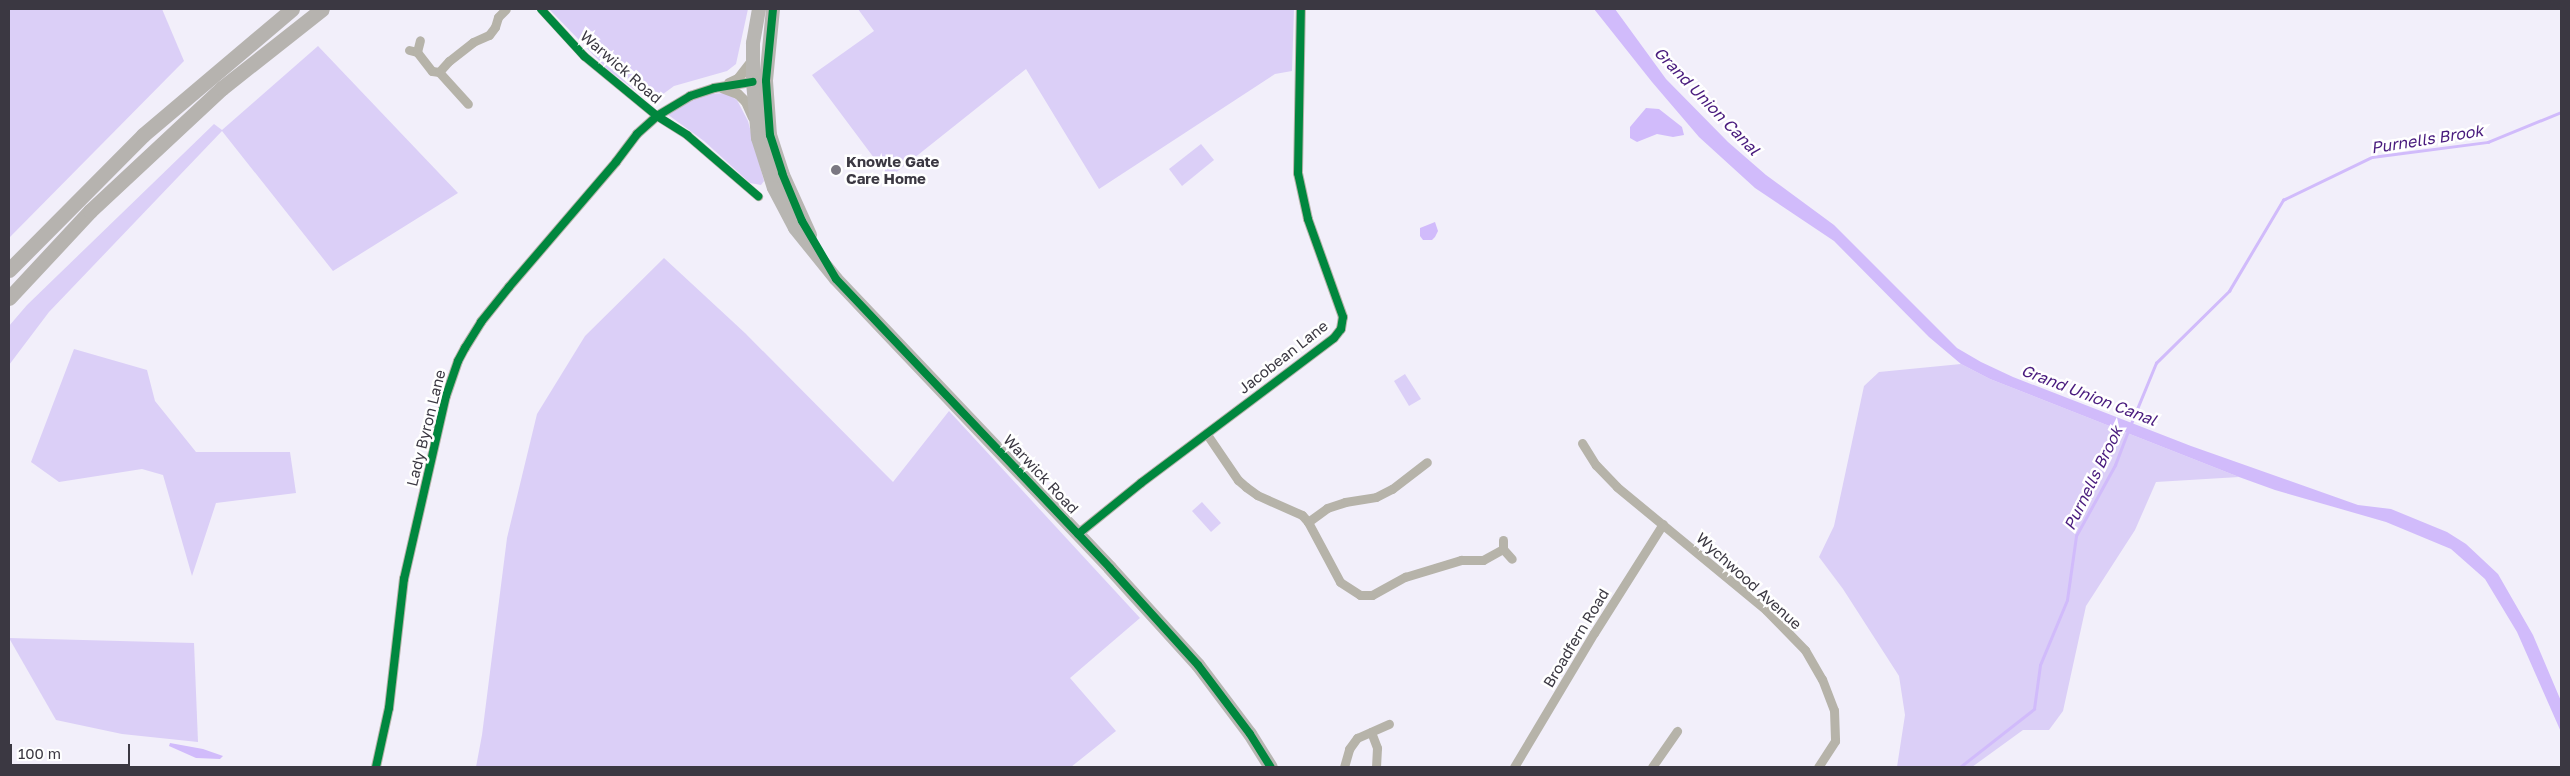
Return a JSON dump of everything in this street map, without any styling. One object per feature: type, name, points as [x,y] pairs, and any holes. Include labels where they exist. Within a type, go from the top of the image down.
[{"type":"highway","points":[[9,270],[143,135],[292,9]]},
{"type":"highway","points":[[9,298],[90,211],[249,65],[322,9]]},
{"type":"highway","points":[[249,65],[333,9]]},
{"type":"main road","points":[[759,9],[753,43],[753,82],[756,125],[764,158],[781,203],[795,228],[836,279]]},
{"type":"main road","points":[[753,82],[760,73],[768,9]]},
{"type":"main road","points":[[773,9],[766,82],[770,135],[782,173],[802,222],[836,279]]},
{"type":"main road","name":"Warwick Road","points":[[836,279],[1078,534],[1198,665],[1250,734],[1271,767]]},
{"type":"street","points":[[440,72],[449,61],[473,42],[489,35],[495,27],[498,17],[506,9]]},
{"type":"street","name":"Warwick Road","points":[[541,9],[584,56],[657,116],[687,135],[758,196]]},
{"type":"street","name":"Jacobean Lane","points":[[1078,534],[1206,433],[1334,338],[1341,329],[1343,317],[1308,219],[1298,173],[1301,9]]},
{"type":"street","points":[[420,40],[413,51],[432,71],[440,72],[468,104]]},
{"type":"street","points":[[719,87],[738,80],[753,60]]},
{"type":"street","name":"Lady Byron Lane","points":[[376,767],[389,708],[404,579],[433,445],[458,361],[481,322],[637,134],[657,116],[690,96],[719,87],[753,82]]},
{"type":"street","points":[[719,87],[738,94],[746,102],[756,125]]},
{"type":"street","points":[[1206,433],[1238,480],[1246,487],[1256,495],[1302,516],[1308,522],[1340,582],[1360,595],[1368,596],[1386,590],[1413,575],[1461,560],[1483,560],[1503,549]]},
{"type":"street","name":"Wychwood Avenue","points":[[1582,443],[1596,465],[1618,487],[1766,610],[1805,650],[1822,679],[1834,710],[1834,741],[1818,767]]},
{"type":"street","points":[[1308,522],[1327,508],[1345,502],[1376,496],[1392,489],[1427,462]]},
{"type":"street","name":"Broadfern Road","points":[[1514,767],[1594,633],[1663,524]]},
{"type":"street","points":[[1503,540],[1503,549],[1512,560]]},
{"type":"street","points":[[1344,767],[1351,744],[1356,738],[1389,724]]},
{"type":"street","points":[[1652,767],[1676,731]]},
{"type":"street","points":[[1372,732],[1377,748],[1376,767]]},
{"type":"shaded area","points":[[9,9],[162,9],[184,61],[9,238]]},
{"type":"shaded area","points":[[549,9],[748,9],[736,64],[727,71],[674,86],[659,97],[640,94],[607,69]]},
{"type":"shaded area","points":[[858,9],[1294,9],[1292,71],[1275,74],[1099,189],[1026,69],[889,178],[812,75],[874,31]]},
{"type":"shaded area","points":[[1594,9],[1615,9],[1666,79],[1728,142],[1766,175],[1834,225],[1957,348],[2013,377],[2191,446],[2358,505],[2391,509],[2447,532],[2466,544],[2498,574],[2533,635],[2561,701],[2561,732],[2517,632],[2485,579],[2451,549],[2386,522],[2275,490],[2239,477],[1990,379],[1961,364],[1929,337],[1834,241],[1755,188],[1699,137]]},
{"type":"shaded area","points":[[318,46],[458,193],[333,271],[222,131],[49,312],[9,365],[9,326],[27,305],[214,124],[222,130]]},
{"type":"shaded area","points":[[727,93],[737,100],[748,121],[764,181],[761,185],[750,183],[704,141],[667,114],[704,94]]},
{"type":"shaded area","points":[[1646,108],[1659,109],[1682,127],[1684,135],[1673,137],[1657,134],[1637,142],[1630,138],[1630,127]]},
{"type":"shaded area","points":[[1201,144],[1214,160],[1182,186],[1169,169]]},
{"type":"shaded area","points":[[1435,222],[1438,231],[1435,237],[1432,240],[1423,240],[1420,236],[1420,228]]},
{"type":"shaded area","points":[[664,258],[745,333],[893,482],[949,411],[1140,618],[1070,678],[1116,731],[1071,767],[476,767],[482,735],[507,538],[537,414],[585,336]]},
{"type":"shaded area","points":[[74,349],[147,370],[155,401],[196,452],[290,452],[296,493],[216,503],[192,576],[163,475],[142,469],[59,482],[31,462]]},
{"type":"shaded area","points":[[1961,364],[1990,379],[2239,477],[2156,482],[2135,530],[2086,606],[2063,711],[2049,730],[2023,730],[1972,767],[1897,767],[1905,715],[1899,676],[1843,589],[1819,557],[1834,526],[1864,386],[1879,372]]},
{"type":"shaded area","points":[[1405,374],[1421,399],[1409,406],[1394,381]]},
{"type":"shaded area","points":[[1202,502],[1221,523],[1211,532],[1192,511]]},
{"type":"shaded area","points":[[9,638],[194,643],[198,742],[122,734],[56,720]]},
{"type":"shaded area","points":[[170,743],[203,749],[223,756],[220,759],[196,758],[169,746]]},
{"type":"waterway","name":"Purnells Brook","points":[[2130,426],[2156,363],[2229,291],[2283,200],[2372,157],[2488,142],[2561,112]]},
{"type":"waterway","name":"Purnells Brook","points":[[1960,767],[2034,709],[2040,665],[2067,600],[2076,536],[2115,465],[2128,431]]},
{"type":"cycle path","points":[[541,9],[584,56],[657,116],[687,135],[758,196]]},
{"type":"cycle path","points":[[773,9],[766,81],[770,135],[782,173],[802,221],[836,279],[1110,568],[1198,665],[1250,734],[1271,767]]},
{"type":"cycle path","points":[[1078,534],[1141,483],[1334,338],[1341,329],[1343,317],[1308,219],[1298,173],[1301,9]]},
{"type":"cycle path","points":[[376,767],[389,708],[404,579],[446,396],[458,361],[465,348],[481,322],[509,287],[616,162],[637,134],[657,116],[690,96],[714,88],[753,82]]},
{"type":"place","name":"Knowle Gate Care Home","points":[[836,170]]},
{"type":"water label","name":"Grand Union Canal","points":[[1707,101]]},
{"type":"water label","name":"Grand Union Canal","points":[[2089,395]]}]
